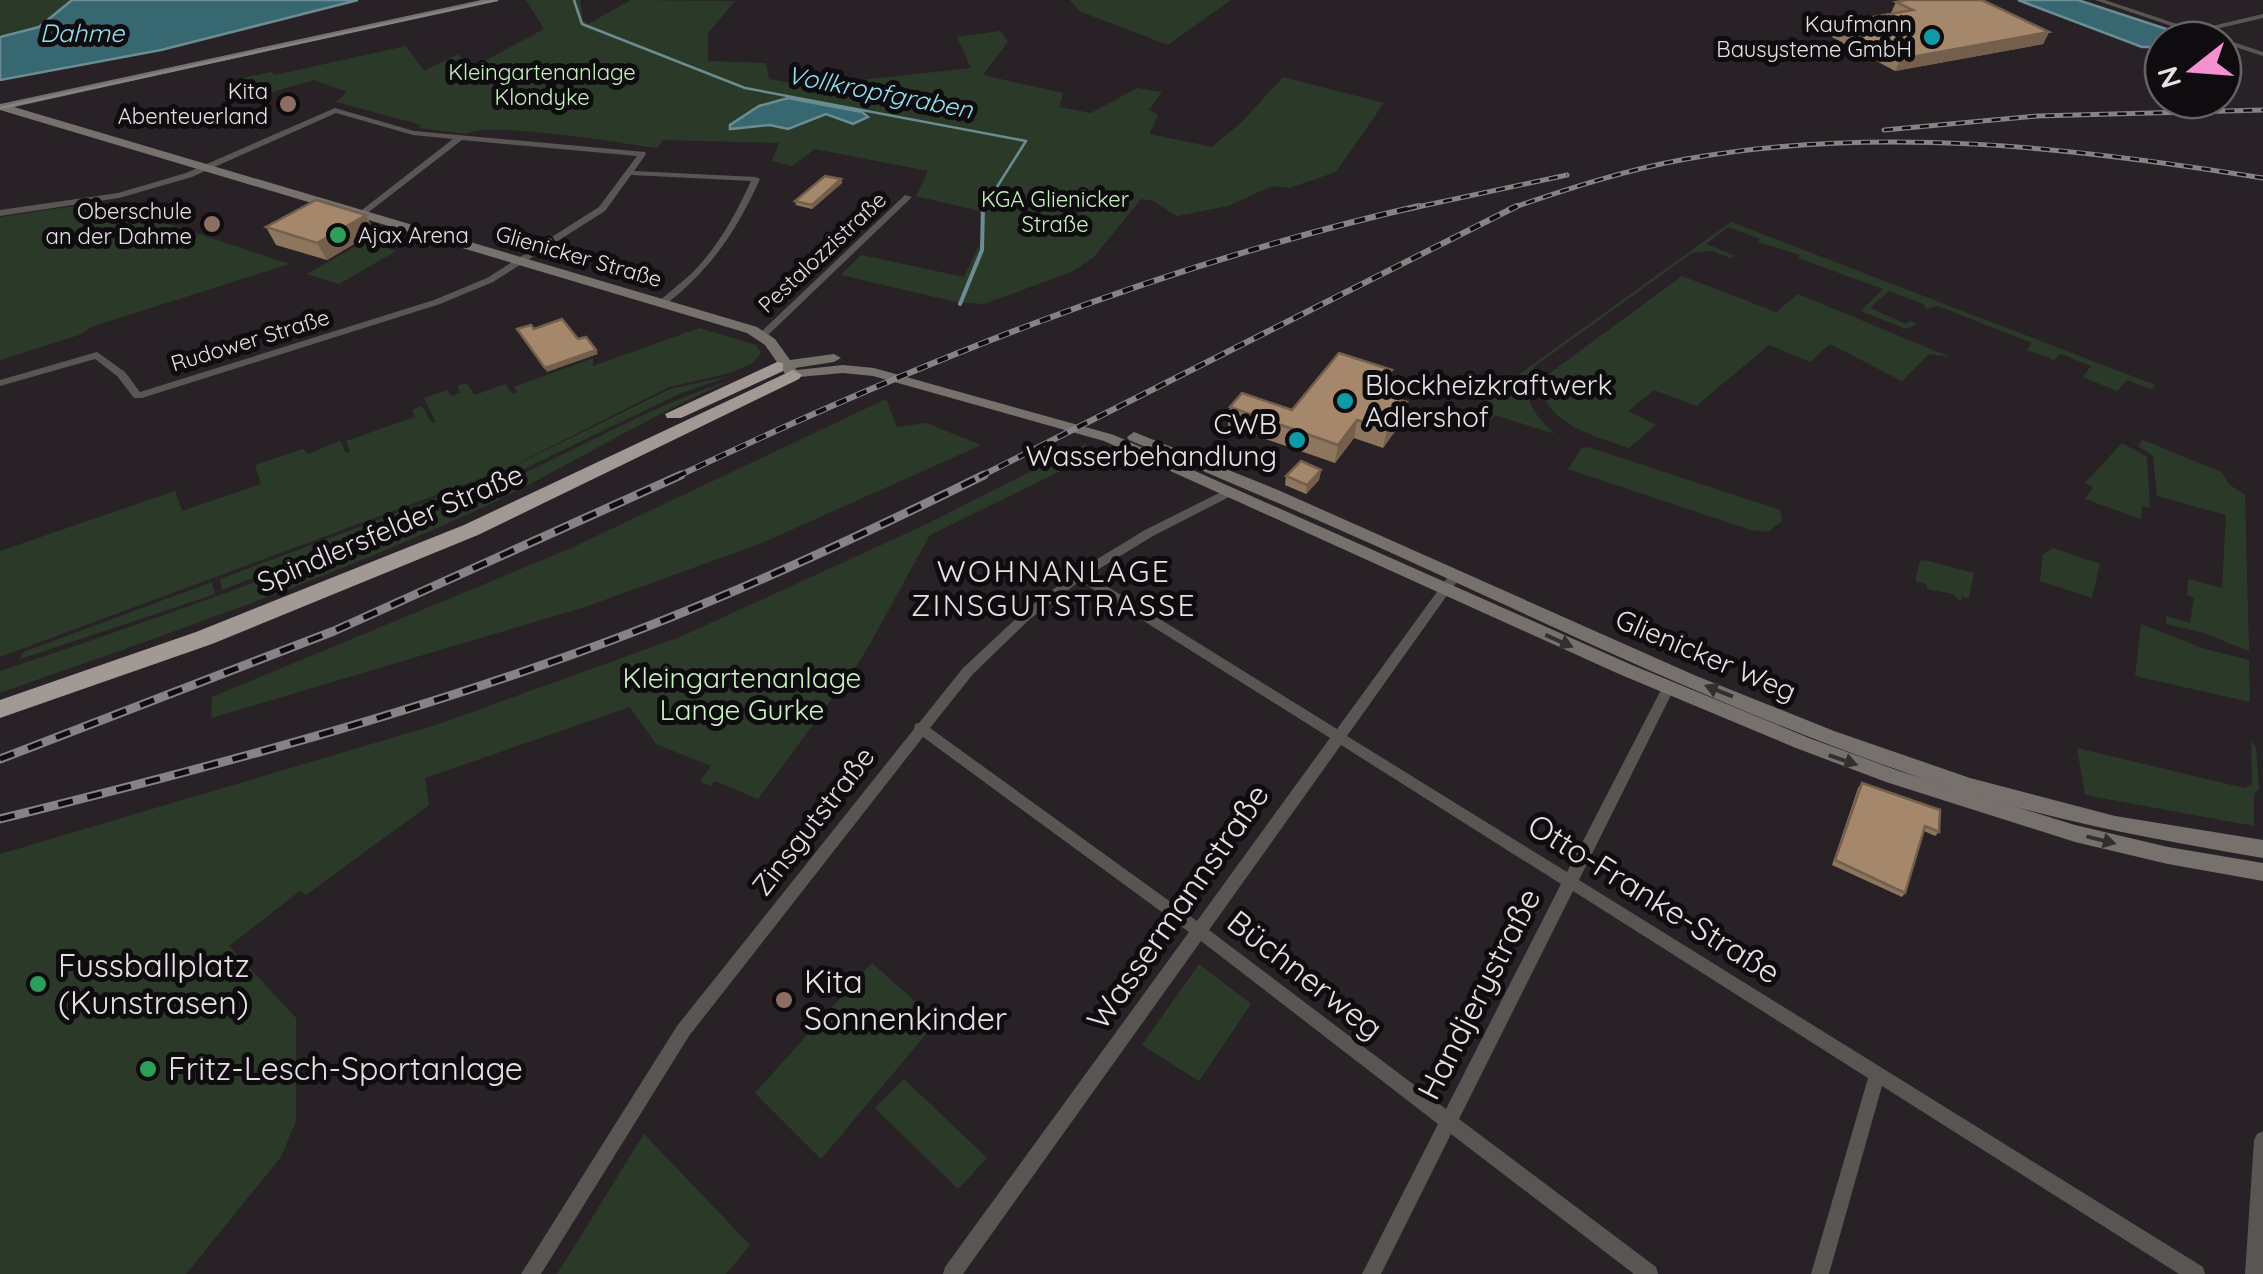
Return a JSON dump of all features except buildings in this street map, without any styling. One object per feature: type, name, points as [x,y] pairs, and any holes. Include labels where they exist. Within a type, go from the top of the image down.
[{"type":"highway","name":"Spindlersfelder Straße","points":[[0,697],[203,627],[464,524],[680,410],[789,370]]},
{"type":"highway","name":"Spindlersfelder Straße","points":[[0,709],[204,638],[406,558],[789,370]]},
{"type":"main road","points":[[1,108],[494,0]]},
{"type":"main road","name":"Glienicker Straße","points":[[1,108],[763,335]]},
{"type":"main road","points":[[763,335],[789,370]]},
{"type":"main road","name":"Glienicker Weg","points":[[789,370],[814,359],[855,360],[1060,412],[1151,444],[1668,689],[1812,749],[1985,807],[2140,849],[2263,872]]},
{"type":"main road","name":"Glienicker Weg","points":[[789,370],[874,372],[1070,424],[1449,583],[1889,758],[2073,814],[2263,849]]},
{"type":"street","points":[[2098,0],[2163,20]]},
{"type":"street","points":[[0,213],[119,196],[204,168],[335,110],[404,131],[642,154],[602,209],[522,262]]},
{"type":"street","points":[[361,215],[458,138]]},
{"type":"street","points":[[630,172],[756,179],[712,261],[662,303]]},
{"type":"street","name":"Pestalozzistraße","points":[[763,335],[908,197]]},
{"type":"street","name":"Rudower Straße","points":[[0,383],[96,356],[121,374],[138,396],[437,302],[522,262]]},
{"type":"street","name":"Zinsgutstraße","points":[[530,1274],[683,1031],[968,671],[1006,634],[1080,575],[1149,533],[1229,492]]},
{"type":"street","name":"Otto-Franke-Straße","points":[[1080,575],[2196,1274]]},
{"type":"street","name":"Wassermannstraße","points":[[952,1274],[1449,583]]},
{"type":"street","name":"Handjerystraße","points":[[1371,1274],[1668,689]]},
{"type":"street","name":"Büchnerweg","points":[[920,728],[1199,931],[1649,1274]]},
{"type":"street","points":[[1820,1274],[1878,1074]]},
{"type":"street","points":[[2254,1274],[2263,1140]]},
{"type":"green space","points":[[0,0],[72,0],[39,27],[0,37]]},
{"type":"green space","points":[[526,0],[580,0],[583,20],[588,24],[631,0],[735,1],[708,33],[708,61],[766,63],[769,79],[807,86],[971,68],[957,37],[1000,31],[1008,42],[983,75],[1063,93],[1059,107],[1091,113],[1137,88],[1162,92],[1149,110],[1158,115],[1149,134],[1212,147],[1243,121],[1283,77],[1384,103],[1336,172],[1289,188],[1272,186],[1228,206],[1177,216],[1153,201],[1141,199],[1093,258],[1071,272],[984,304],[956,302],[841,275],[861,255],[964,277],[982,239],[980,211],[916,196],[928,171],[815,149],[792,166],[772,161],[779,143],[663,140],[657,148],[527,131],[479,130],[467,134],[419,128],[422,125],[336,102],[347,92],[314,80],[269,93],[230,81],[406,46],[424,71],[458,54],[469,69],[544,29]]},
{"type":"green space","points":[[1070,0],[1231,0],[1168,45],[1079,11]]},
{"type":"green space","points":[[103,202],[289,264],[0,360],[0,217]]},
{"type":"green space","points":[[1731,222],[2155,385],[2152,390],[2127,380],[2117,391],[2083,377],[2091,366],[2061,354],[2054,360],[2027,350],[2032,343],[1938,306],[1925,309],[1925,305],[1889,291],[1870,308],[1906,324],[1917,324],[1906,329],[1861,311],[1883,289],[1728,227],[1706,244],[1736,256],[1730,258],[1712,251],[1692,253],[1535,366],[1527,394],[1540,419],[1555,434],[1495,415],[1492,419],[1478,414],[1493,393]]},
{"type":"green space","points":[[365,241],[396,251],[339,284],[307,274]]},
{"type":"green space","points":[[1682,276],[1776,312],[1798,294],[1950,357],[1929,354],[1902,381],[1830,344],[1810,362],[1769,345],[1696,406],[1654,390],[1628,411],[1656,425],[1629,448],[1584,432],[1556,414],[1547,402],[1545,389],[1550,373]]},
{"type":"green space","points":[[699,328],[756,345],[761,353],[753,363],[730,373],[669,387],[509,468],[0,657],[0,551],[175,491],[182,511],[261,484],[255,465],[303,449],[308,454],[340,441],[346,453],[350,452],[346,441],[415,417],[412,410],[422,406],[432,423],[436,422],[424,398],[447,390],[451,396],[460,393],[457,386],[466,383],[475,395],[505,384],[513,394],[517,392],[514,387],[593,358],[593,366]]},
{"type":"green space","points":[[730,376],[679,394],[497,482],[494,476],[670,389]]},
{"type":"green space","points":[[732,380],[417,537],[240,607],[0,693],[0,671],[183,609],[364,541],[514,478],[668,404]]},
{"type":"green space","points":[[886,399],[897,427],[926,423],[981,445],[762,543],[585,607],[211,718],[212,697],[569,549]]},
{"type":"green space","points":[[2143,440],[2221,472],[2230,485],[2245,495],[2249,651],[2204,633],[2166,624],[2166,616],[2190,623],[2194,598],[2187,595],[2188,579],[2222,588],[2226,515],[2157,496],[2153,456],[2138,446]]},
{"type":"green space","points":[[2122,443],[2147,457],[2150,508],[2142,506],[2141,519],[2085,499],[2093,487],[2085,483]]},
{"type":"green space","name":"Kleingartenanlage Lange Gurke","points":[[1085,444],[1097,453],[930,535],[862,658],[758,799],[715,781],[710,786],[700,781],[711,766],[656,744],[630,707],[425,778],[429,805],[306,895],[300,891],[229,946],[296,1018],[296,1121],[281,1157],[186,1274],[0,1274],[0,854],[439,724],[680,637],[929,523]]},
{"type":"green space","points":[[1582,448],[1780,510],[1782,521],[1768,532],[1751,530],[1568,469]]},
{"type":"green space","points":[[490,478],[492,485],[222,590],[220,579]]},
{"type":"green space","points":[[2053,548],[2100,564],[2092,598],[2040,581],[2043,554]]},
{"type":"green space","points":[[1920,561],[1974,573],[1969,599],[1962,596],[1961,601],[1953,594],[1927,589],[1927,584],[1915,581]]},
{"type":"green space","points":[[212,582],[215,594],[20,659],[23,652]]},
{"type":"green space","points":[[2141,624],[2205,649],[2249,660],[2250,702],[2135,676]]},
{"type":"green space","points":[[2251,741],[2256,747],[2259,789],[2254,794],[2254,826],[2085,795],[2077,748],[2244,788],[2252,784]]},
{"type":"green space","points":[[872,963],[937,1021],[821,1159],[755,1093]]},
{"type":"green space","points":[[1199,964],[1251,1004],[1199,1081],[1142,1045]]},
{"type":"green space","points":[[904,1079],[987,1158],[958,1189],[875,1108]]},
{"type":"green space","points":[[644,1134],[750,1245],[726,1274],[557,1274]]},
{"type":"water","name":"Dahme","points":[[72,0],[358,0],[161,50],[0,80],[0,37],[39,27]]},
{"type":"water","points":[[2018,0],[2078,0],[2143,21],[2142,47]]},
{"type":"water","points":[[788,98],[862,112],[868,117],[853,124],[826,114],[788,129],[770,125],[730,129],[730,125],[759,106]]},
{"type":"waterway","name":"Vollkropfgraben","points":[[574,0],[582,24],[745,88],[1026,141],[983,209]]},
{"type":"waterway","name":"Vollkropfgraben","points":[[960,304],[982,250],[983,206]]},
{"type":"tram line","points":[[0,108],[497,0]]},
{"type":"railway","points":[[1884,130],[2037,116],[2263,110]]},
{"type":"railway","points":[[1515,207],[1663,163],[1830,143],[1903,142],[2047,149],[2263,178]]},
{"type":"railway","points":[[1408,209],[1567,175]]},
{"type":"railway","points":[[676,477],[856,395],[1040,321],[1227,257],[1419,206]]},
{"type":"railway","points":[[979,477],[1515,207]]},
{"type":"railway","points":[[1509,209],[1515,207]]},
{"type":"railway","points":[[0,759],[334,631],[681,475]]},
{"type":"railway","points":[[0,819],[286,745],[568,656],[778,572],[984,475]]},
{"type":"place","name":"Kaufmann Bausysteme GmbH","points":[[1932,37]]},
{"type":"place","name":"Kita Abenteuerland","points":[[288,104]]},
{"type":"place","name":"Oberschule an der Dahme","points":[[212,224]]},
{"type":"place","name":"Ajax Arena","points":[[338,235]]},
{"type":"place","name":"Blockheizkraftwerk Adlershof","points":[[1345,401]]},
{"type":"place","name":"CWB Wasserbehandlung","points":[[1297,440]]},
{"type":"place","name":"Fussballplatz (Kunstrasen)","points":[[38,984]]},
{"type":"place","name":"Kita Sonnenkinder","points":[[784,1000]]},
{"type":"place","name":"Fritz-Lesch-Sportanlage","points":[[148,1069]]},
{"type":"district","name":"WOHNANLAGE ZINSGUTSTRASSE","points":[[1054,589]]},
{"type":"park label","name":"Kleingartenanlage Klondyke","points":[[542,84]]},
{"type":"park label","name":"KGA Glienicker Straße","points":[[1055,212]]}]
